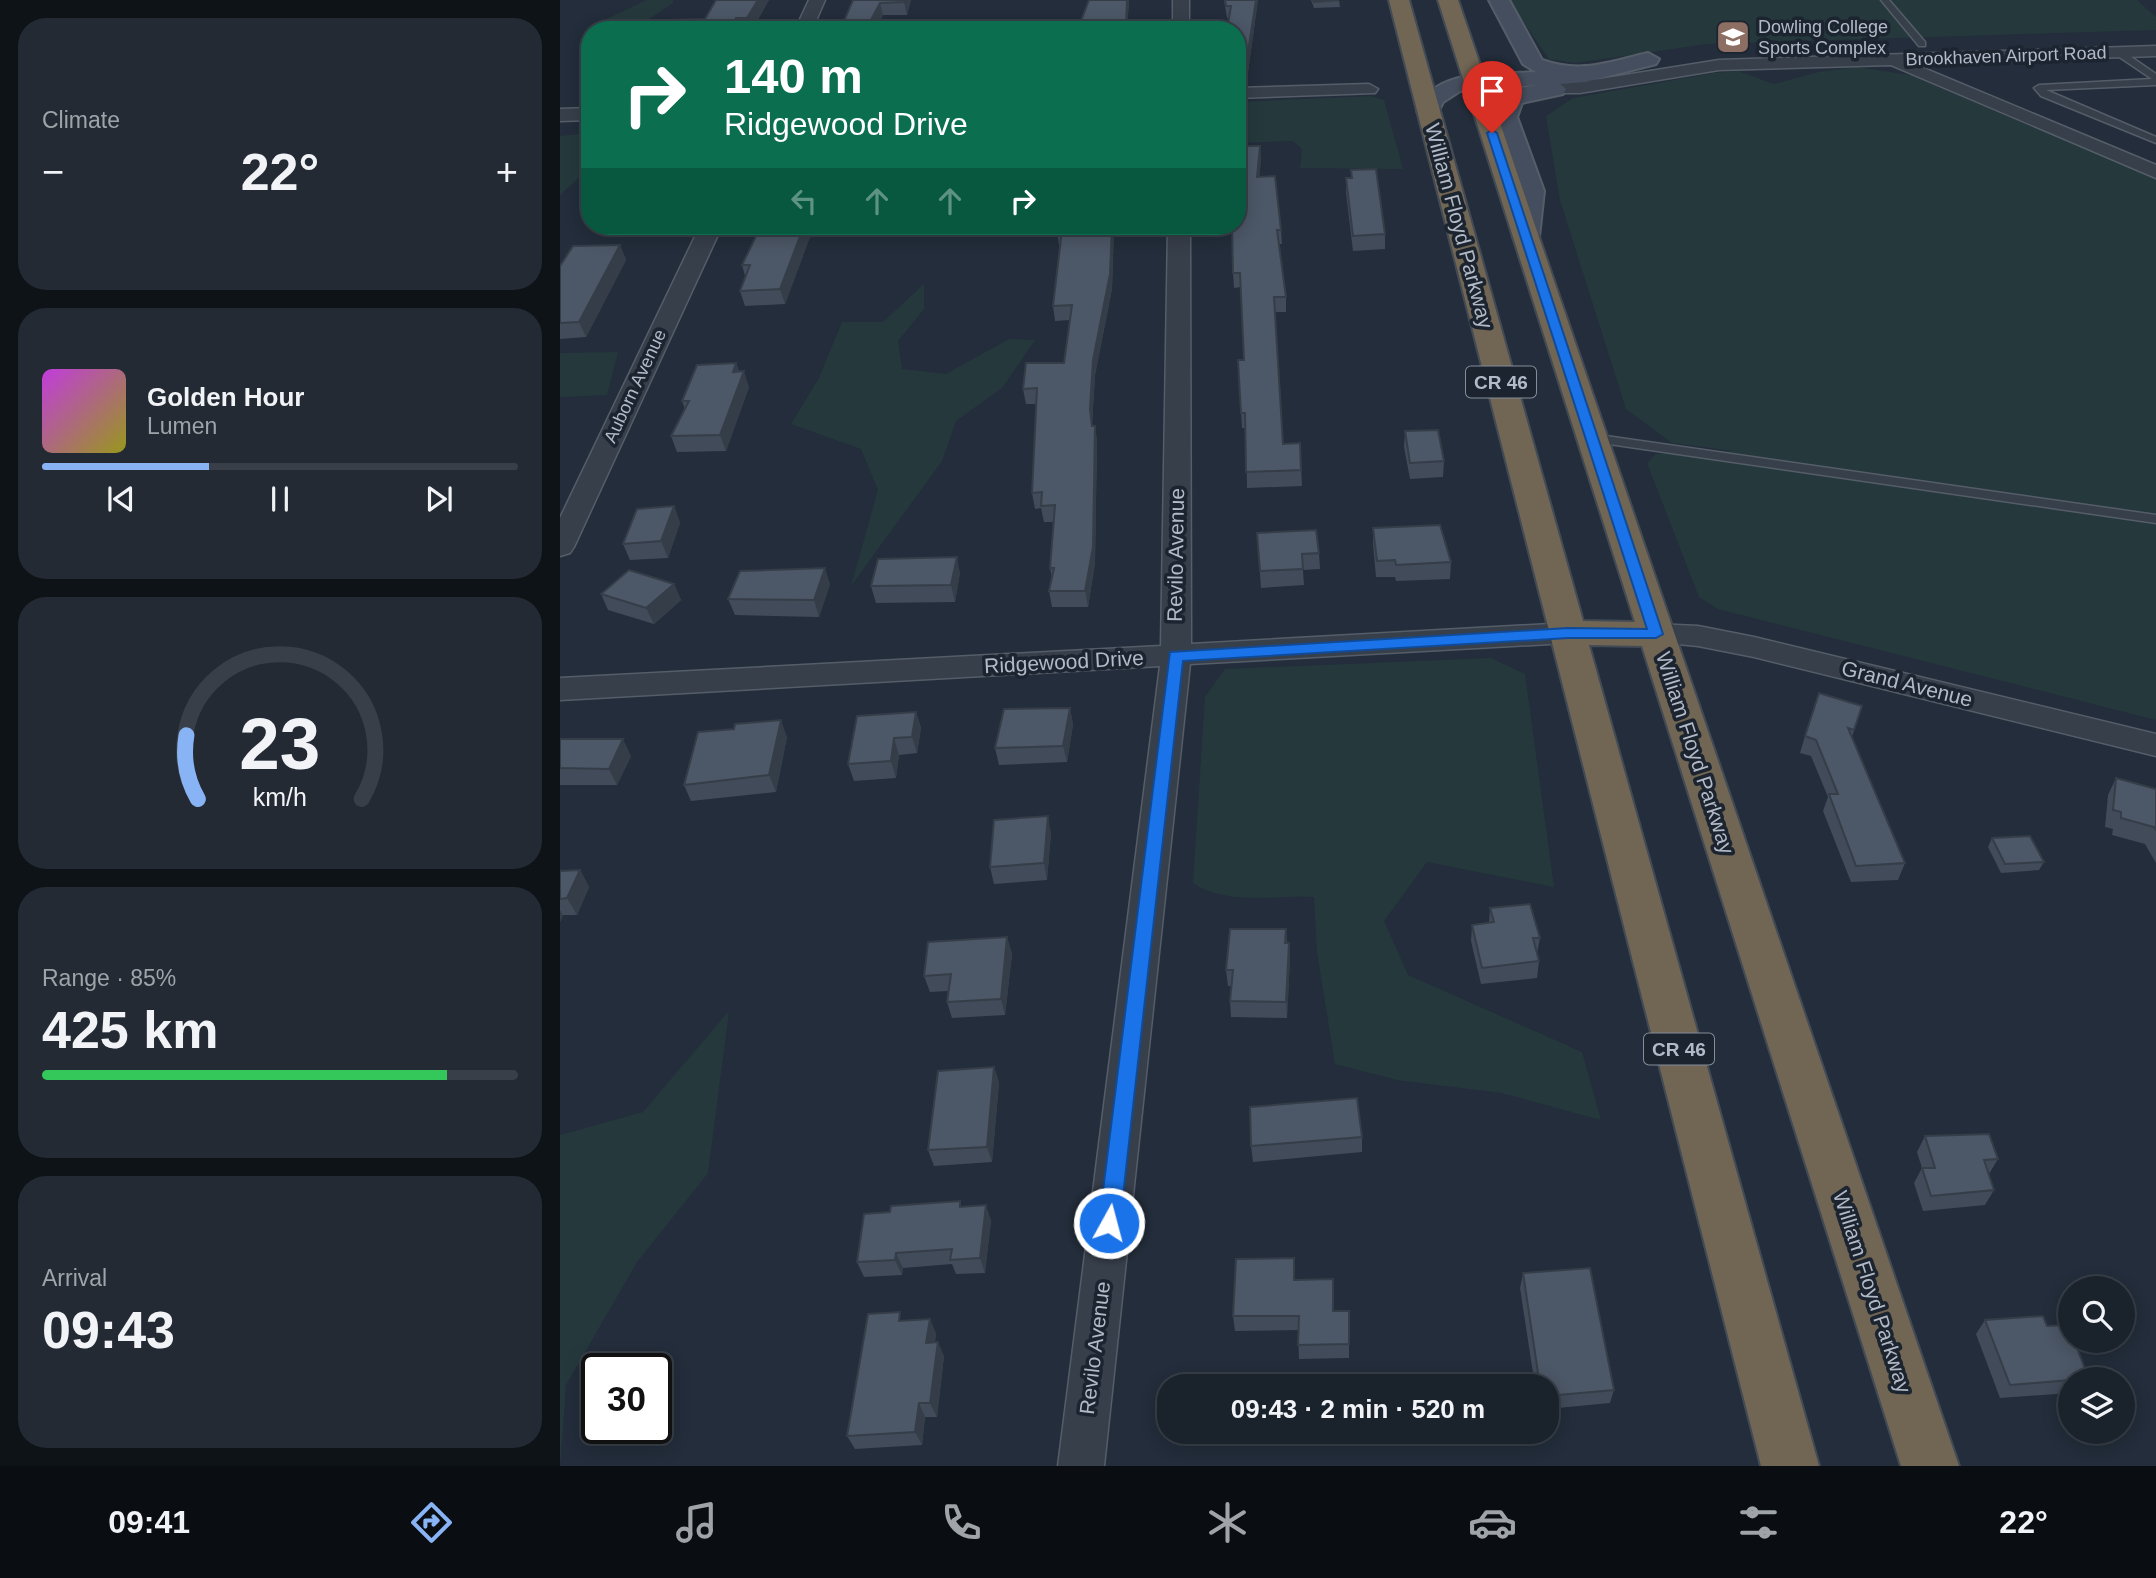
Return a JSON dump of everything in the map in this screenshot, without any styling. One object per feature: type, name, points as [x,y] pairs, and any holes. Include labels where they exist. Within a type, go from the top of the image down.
[{"type":"highway","name":"William Floyd Parkway","points":[[1399,0],[1790,1466]]},
{"type":"highway","name":"William Floyd Parkway","points":[[1448,0],[1930,1466]]},
{"type":"highway","points":[[1568,633],[1656,634]]},
{"type":"street","points":[[807,21],[817,0]]},
{"type":"street","points":[[1181,0],[1181,21]]},
{"type":"street","points":[[1489,2],[1503,52],[1526,79],[1560,88]]},
{"type":"street","points":[[1489,2],[1537,66],[1560,71],[1648,59]]},
{"type":"street","name":"Brookhaven Airport Road","points":[[1648,59],[1707,50],[2156,37]]},
{"type":"street","name":"Brookhaven Airport Road","points":[[2103,39],[2118,52]]},
{"type":"street","points":[[1855,46],[2156,172]]},
{"type":"street","name":"Brookhaven Airport Road","points":[[1560,88],[1608,85],[1695,66],[2156,51]]},
{"type":"street","points":[[1428,111],[1433,98],[1441,92],[1475,81],[1585,75],[1648,59]]},
{"type":"street","points":[[1526,237],[1532,191],[1506,117],[1512,100],[1519,95],[1560,88]]},
{"type":"street","points":[[1246,93],[1369,89]]},
{"type":"street","points":[[560,115],[581,114]]},
{"type":"street","name":"Auborn Avenue","points":[[560,547],[706,235]]},
{"type":"street","name":"Revilo Avenue","points":[[1081,1466],[1175,656],[1180,235]]},
{"type":"street","name":"Ridgewood Drive","points":[[560,689],[1568,633]]},
{"type":"street","name":"Grand Avenue","points":[[1656,634],[1698,636],[1754,647],[2156,745]]},
{"type":"lane","points":[[1885,0],[1922,44]]},
{"type":"lane","points":[[2118,52],[2156,80]]},
{"type":"lane","points":[[2156,80],[2039,88],[2055,99],[2156,140]]},
{"type":"lane","points":[[1592,438],[2156,519]]},
{"type":"green space","points":[[646,0],[673,0],[673,3],[646,21],[606,21]]},
{"type":"green space","name":"Dowling College Sports Complex","points":[[1508,0],[2137,0],[2156,17],[2156,30],[1707,44],[1575,63],[1549,59]]},
{"type":"green space","points":[[1857,67],[1910,75],[2156,179],[2156,720],[1718,609],[1699,597],[1647,463],[1656,454],[1734,451],[1672,443],[1626,409],[1560,200],[1546,116],[1573,98],[1714,73],[1738,71],[1774,84],[1819,72]]},
{"type":"green space","points":[[1370,96],[1384,100],[1403,169],[1300,168],[1302,149],[1293,141],[1246,143],[1246,102]]},
{"type":"green space","points":[[581,134],[581,175],[560,195],[560,136]]},
{"type":"green space","points":[[924,284],[924,309],[898,341],[902,369],[946,374],[1009,339],[1035,340],[1002,388],[956,421],[942,461],[851,586],[878,490],[861,449],[791,424],[819,378],[842,322],[883,322]]},
{"type":"green space","points":[[618,352],[607,395],[560,397],[560,353]]},
{"type":"green space","points":[[1491,658],[1525,674],[1554,887],[1427,862],[1384,921],[1408,975],[1582,1052],[1601,1120],[1502,1093],[1397,1080],[1335,1064],[1317,952],[1314,897],[1236,897],[1221,895],[1193,883],[1205,697],[1225,669]]},
{"type":"green space","points":[[729,1011],[708,1173],[637,1262],[584,1353],[581,1353],[581,1359],[566,1385],[560,1466],[560,1135],[643,1112]]},
{"type":"building","points":[[716,0],[758,0],[747,18],[736,18],[734,21],[668,21],[705,19]]},
{"type":"building","points":[[853,0],[905,0],[880,3],[871,20],[844,21]]},
{"type":"building","points":[[1089,0],[1127,0],[1126,21],[1081,21]]},
{"type":"building","points":[[1225,0],[1256,0],[1247,59],[1246,21],[1228,21],[1231,6],[1226,6]]},
{"type":"building","points":[[1246,146],[1260,146],[1257,177],[1275,176],[1281,230],[1277,230],[1286,297],[1274,297],[1283,444],[1300,443],[1301,470],[1246,472],[1245,413],[1241,413],[1238,360],[1244,360],[1240,273],[1233,273],[1232,235],[1246,235]]},
{"type":"building","points":[[1376,169],[1385,234],[1353,236],[1346,178],[1352,178],[1351,170]]},
{"type":"building","points":[[757,235],[801,235],[780,289],[740,291],[750,265],[742,265]]},
{"type":"building","points":[[1061,235],[1112,235],[1110,274],[1093,360],[1090,409],[1092,426],[1095,426],[1093,547],[1085,591],[1049,591],[1054,568],[1050,568],[1055,505],[1041,506],[1042,492],[1032,493],[1037,388],[1023,389],[1026,363],[1064,363],[1072,305],[1053,306]]},
{"type":"building","points":[[620,245],[579,322],[560,323],[560,266],[573,246]]},
{"type":"building","points":[[736,363],[733,372],[744,371],[720,435],[671,436],[689,401],[682,401],[697,365]]},
{"type":"building","points":[[1438,430],[1444,461],[1410,463],[1405,431]]},
{"type":"building","points":[[674,506],[661,541],[623,544],[637,509]]},
{"type":"building","points":[[1440,525],[1451,562],[1396,565],[1395,560],[1377,561],[1373,528]]},
{"type":"building","points":[[1316,530],[1319,553],[1302,554],[1303,569],[1260,571],[1257,533]]},
{"type":"building","points":[[957,557],[951,585],[871,586],[878,559]]},
{"type":"building","points":[[825,568],[814,600],[728,599],[740,571]]},
{"type":"building","points":[[629,570],[674,584],[646,608],[601,594]]},
{"type":"building","points":[[1819,693],[1862,706],[1854,730],[1848,728],[1905,863],[1856,866],[1829,794],[1838,794],[1816,740],[1805,736]]},
{"type":"building","points":[[1070,708],[1063,746],[995,748],[1004,709]]},
{"type":"building","points":[[916,712],[912,737],[894,738],[891,761],[848,764],[857,716]]},
{"type":"building","points":[[781,720],[769,775],[684,785],[698,732],[734,729],[735,724]]},
{"type":"building","points":[[560,739],[623,739],[609,769],[560,768]]},
{"type":"building","points":[[2116,778],[2156,789],[2156,830],[2154,827],[2121,818],[2121,812],[2113,810]]},
{"type":"building","points":[[1048,816],[1044,863],[990,867],[994,820]]},
{"type":"building","points":[[2030,836],[2044,862],[2005,864],[1992,838]]},
{"type":"building","points":[[580,870],[567,898],[560,899],[560,871]]},
{"type":"building","points":[[1530,904],[1540,938],[1533,938],[1539,961],[1482,968],[1472,925],[1494,922],[1490,908]]},
{"type":"building","points":[[1230,929],[1286,929],[1285,943],[1289,943],[1286,1002],[1230,1001],[1233,970],[1226,970]]},
{"type":"building","points":[[1007,937],[1001,999],[947,1002],[951,974],[924,976],[928,942]]},
{"type":"building","points":[[994,1067],[987,1147],[928,1150],[938,1071]]},
{"type":"building","points":[[1357,1098],[1362,1137],[1251,1146],[1250,1107]]},
{"type":"building","points":[[1989,1134],[1998,1159],[1984,1160],[1994,1190],[1931,1196],[1922,1168],[1935,1168],[1925,1136]]},
{"type":"building","points":[[960,1201],[960,1207],[986,1205],[980,1258],[950,1260],[952,1249],[896,1253],[895,1260],[857,1262],[864,1214],[890,1212],[891,1206]]},
{"type":"building","points":[[1294,1258],[1294,1280],[1333,1279],[1333,1311],[1349,1311],[1349,1344],[1298,1345],[1299,1316],[1233,1316],[1236,1259]]},
{"type":"building","points":[[1590,1268],[1614,1390],[1559,1395],[1559,1374],[1538,1374],[1523,1273]]},
{"type":"building","points":[[900,1312],[899,1321],[930,1319],[926,1343],[938,1342],[930,1403],[919,1403],[915,1432],[847,1436],[868,1314]]},
{"type":"building","points":[[2043,1316],[2047,1326],[2058,1325],[2058,1353],[2079,1353],[2084,1367],[2058,1367],[2058,1381],[2010,1385],[1985,1320]]},
{"type":"place","name":"Dowling College Sports Complex","points":[[1733,37]]},
{"type":"route","points":[[1109,1223],[1175,656],[1568,633],[1656,634],[1492,133]]}]
